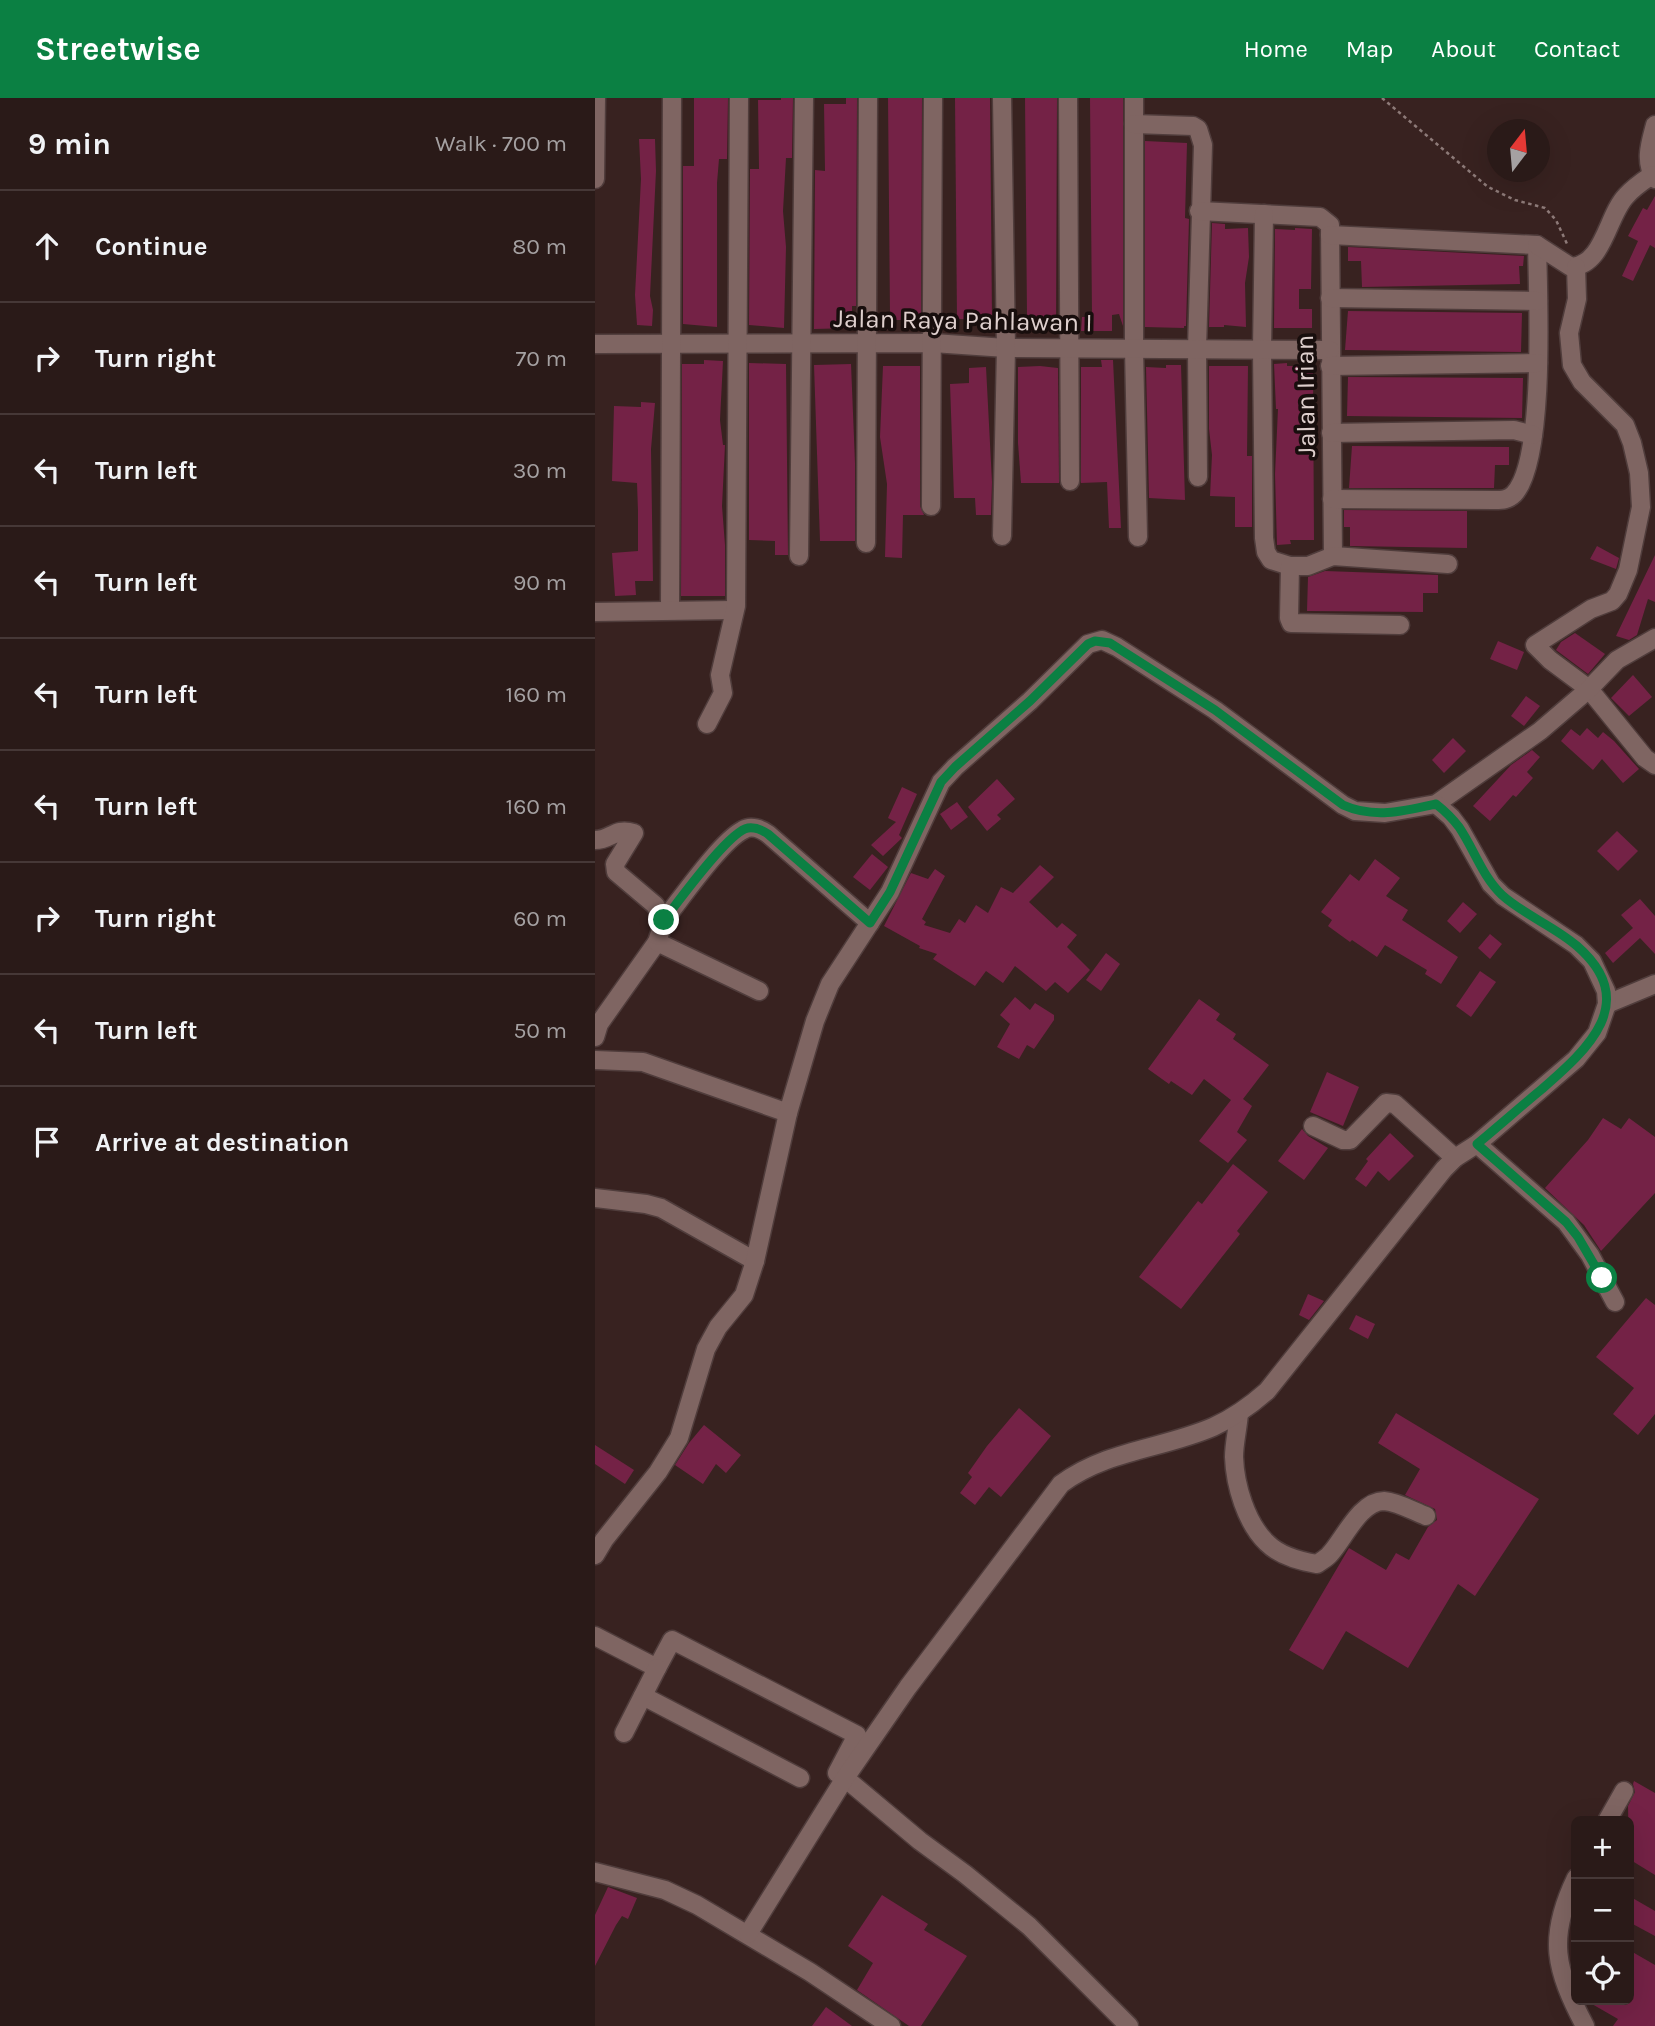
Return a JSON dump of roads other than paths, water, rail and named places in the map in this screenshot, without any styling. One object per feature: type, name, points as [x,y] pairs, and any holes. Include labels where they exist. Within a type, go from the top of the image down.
[{"type":"street","points":[[595,179],[596,98]]},
{"type":"street","points":[[670,610],[672,98]]},
{"type":"street","points":[[707,724],[723,693],[720,675],[736,596],[739,98]]},
{"type":"street","points":[[799,556],[804,98]]},
{"type":"street","points":[[866,543],[868,98]]},
{"type":"street","points":[[931,506],[933,98]]},
{"type":"street","points":[[1002,98],[1006,348],[1002,536]]},
{"type":"street","points":[[1068,98],[1070,481]]},
{"type":"street","points":[[1134,98],[1134,349],[1138,537]]},
{"type":"street","points":[[1134,124],[1193,126],[1198,129],[1203,145],[1199,211],[1198,477]]},
{"type":"street","points":[[1199,211],[1320,217],[1330,225],[1330,235],[1528,244],[1563,264],[1576,267],[1588,262],[1598,248],[1625,197],[1654,177],[1648,165],[1655,125]]},
{"type":"street","points":[[1264,214],[1262,349],[1266,552],[1271,560],[1290,566],[1308,565],[1333,556],[1448,564]]},
{"type":"street","name":"Jalan Irian","points":[[1330,235],[1333,556]]},
{"type":"street","points":[[1332,499],[1505,499],[1513,495],[1527,472],[1533,435],[1538,363],[1538,301],[1528,244]]},
{"type":"street","points":[[1576,267],[1577,299],[1569,333],[1570,356],[1582,382],[1625,425],[1639,473],[1641,507],[1628,570],[1618,594],[1612,601],[1591,609],[1535,645],[1550,660],[1589,689],[1645,758],[1655,765]]},
{"type":"street","points":[[1329,298],[1538,301]]},
{"type":"street","name":"Jalan Raya Pahlawan I","points":[[595,344],[933,343],[1006,348],[1262,349],[1330,358],[1538,363]]},
{"type":"street","points":[[1331,433],[1514,430],[1533,435]]},
{"type":"street","points":[[1290,566],[1291,623],[1400,625]]},
{"type":"street","points":[[595,612],[733,610]]},
{"type":"street","points":[[595,1555],[658,1472],[679,1438],[706,1349],[718,1327],[741,1300],[755,1261],[788,1113],[815,1021],[830,984],[890,892],[941,782],[1088,644],[1095,641],[1110,643],[1215,710],[1343,805],[1355,811],[1385,813],[1436,804],[1512,752],[1589,689],[1617,660],[1655,638]]},
{"type":"street","points":[[748,1934],[841,1776],[1061,1484],[1081,1470],[1107,1458],[1213,1427],[1239,1413],[1266,1391],[1410,1210],[1455,1158],[1477,1144],[1582,1053],[1597,1033],[1607,1004],[1603,983],[1592,961],[1576,945],[1513,903],[1491,884],[1460,829],[1436,804]]},
{"type":"street","points":[[595,1037],[600,1024],[657,942],[664,920],[722,849],[742,830],[751,828],[768,834],[870,923]]},
{"type":"street","points":[[595,841],[618,831],[634,833],[615,864],[616,872],[655,905],[664,920]]},
{"type":"street","points":[[657,942],[759,991]]},
{"type":"street","points":[[1607,1004],[1655,984]]},
{"type":"street","points":[[596,1056],[643,1062],[788,1113]]},
{"type":"street","points":[[1313,1126],[1343,1140],[1350,1140],[1390,1102],[1455,1158]]},
{"type":"street","points":[[1477,1144],[1566,1222],[1590,1255],[1615,1302]]},
{"type":"street","points":[[595,1198],[646,1204],[669,1211],[755,1261]]},
{"type":"street","points":[[1239,1413],[1234,1457],[1239,1489],[1253,1525],[1267,1544],[1282,1553],[1298,1561],[1317,1564],[1329,1555],[1353,1523],[1375,1503],[1385,1501],[1426,1516]]},
{"type":"street","points":[[595,1636],[657,1668]]},
{"type":"street","points":[[624,1732],[672,1640],[857,1735],[841,1776]]},
{"type":"street","points":[[643,1696],[800,1777]]},
{"type":"street","points":[[841,1776],[1029,1926],[1129,2026]]},
{"type":"street","points":[[1610,1816],[1624,1791]]},
{"type":"street","points":[[595,1872],[666,1890],[697,1905],[748,1934],[891,2026]]},
{"type":"street","points":[[1576,1879],[1558,1922],[1557,1941],[1564,1983],[1585,2026]]}]
